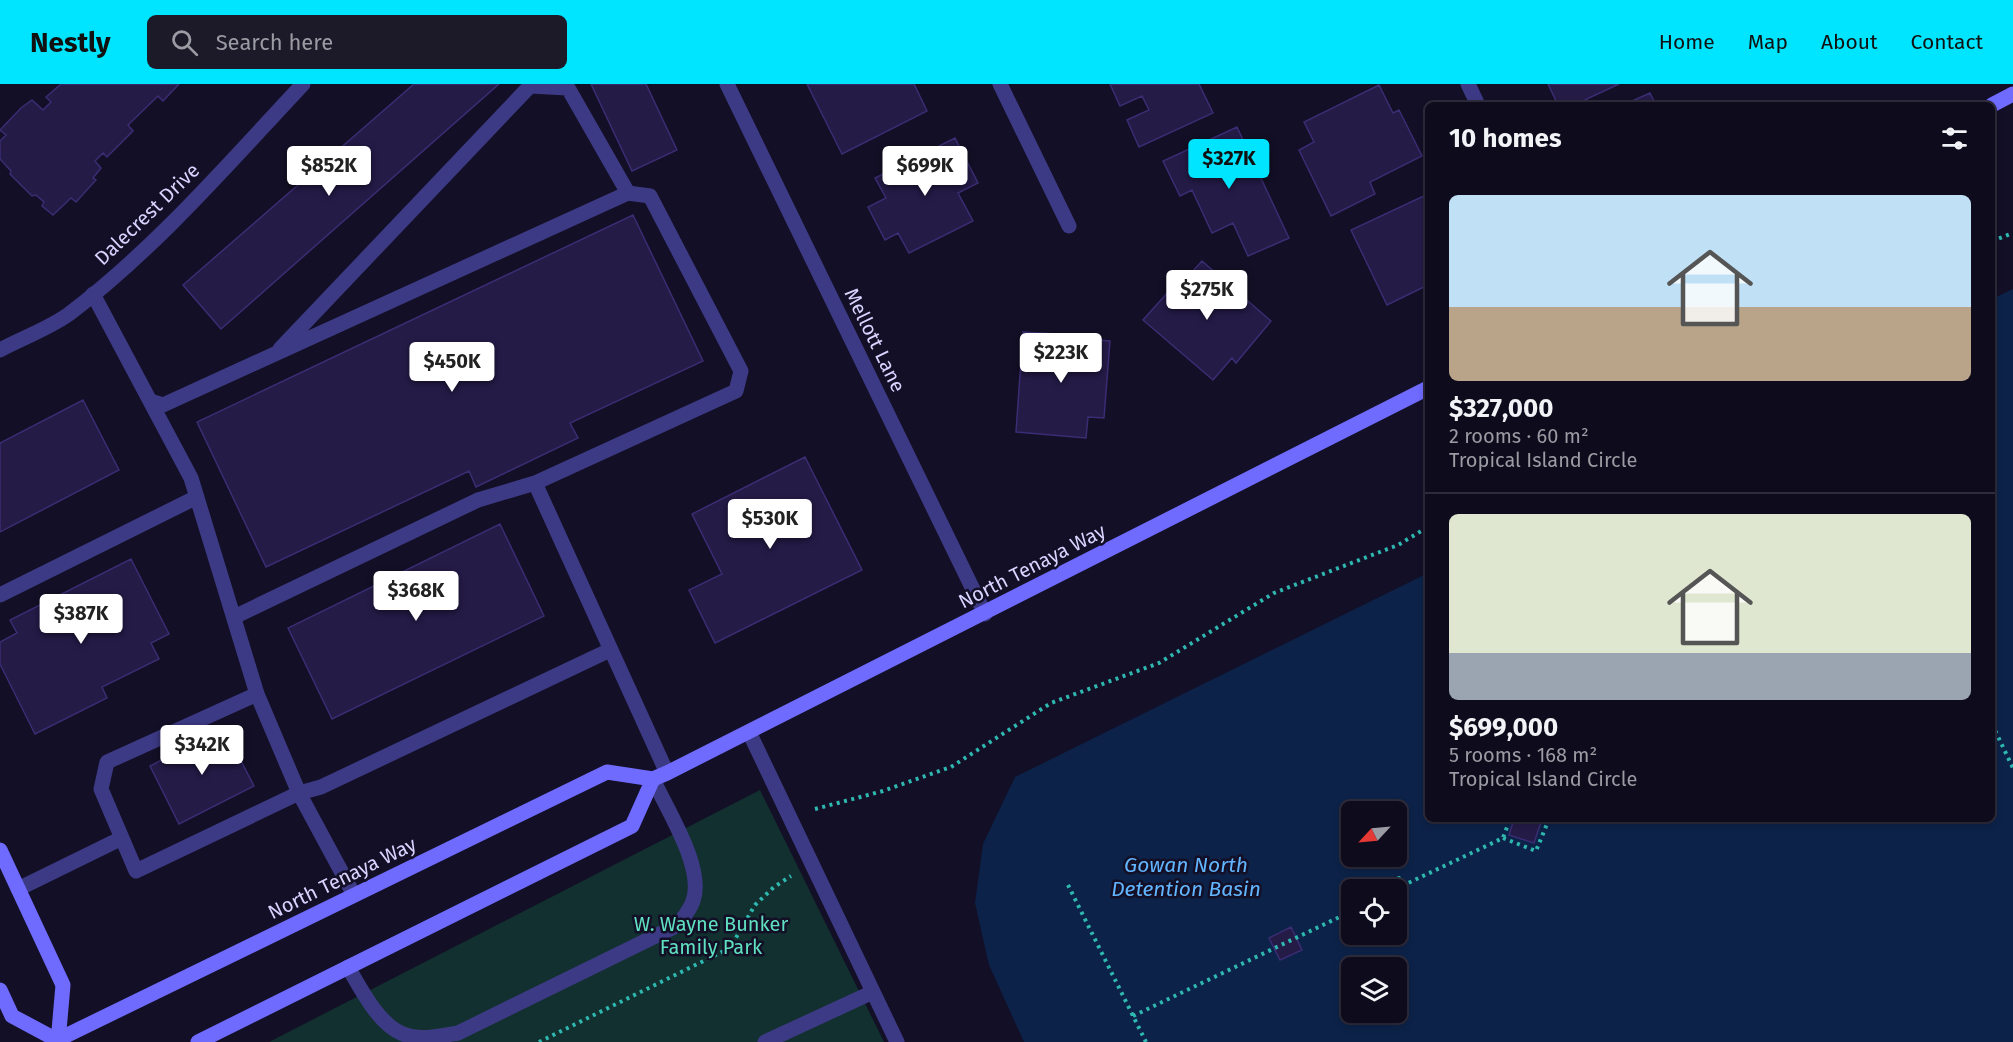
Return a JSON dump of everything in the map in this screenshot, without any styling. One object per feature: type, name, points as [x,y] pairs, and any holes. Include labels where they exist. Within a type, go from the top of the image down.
[{"type":"main road","points":[[1995,103],[2013,94]]},
{"type":"main road","name":"North Tenaya Way","points":[[56,1041],[607,772],[660,776],[985,614],[1425,390]]},
{"type":"main road","points":[[198,1042],[632,826],[660,776]]},
{"type":"main road","points":[[0,850],[63,985],[56,1041],[12,1016],[0,990]]},
{"type":"street","name":"Dalecrest Drive","points":[[0,350],[66,315],[93,294],[178,218],[303,84]]},
{"type":"street","name":"Mellott Lane","points":[[727,84],[985,614]]},
{"type":"street","points":[[1000,84],[1069,226]]},
{"type":"street","points":[[1468,84],[1477,102]]},
{"type":"street","points":[[275,354],[530,86],[568,88],[628,193]]},
{"type":"street","points":[[150,401],[163,405],[628,193],[650,196],[741,370],[736,391],[535,483],[478,500],[234,617]]},
{"type":"street","points":[[93,294],[191,478],[257,694],[299,792],[354,895]]},
{"type":"street","points":[[348,967],[374,1012],[403,1034],[431,1038],[458,1033],[678,925],[693,902],[696,884],[690,858],[660,776],[610,650],[535,483]]},
{"type":"street","points":[[0,595],[197,497]]},
{"type":"street","points":[[257,694],[107,762],[101,789],[136,871],[299,792],[321,787],[610,650]]},
{"type":"street","points":[[749,732],[897,1042]]},
{"type":"street","points":[[18,889],[122,838]]},
{"type":"street","points":[[765,1042],[790,1036],[873,992]]},
{"type":"path","points":[[1995,240],[2013,233]]},
{"type":"path","points":[[804,811],[883,791],[951,767],[1051,703],[1159,663],[1274,592],[1398,545],[1425,529]]},
{"type":"path","points":[[1995,730],[2013,768]]},
{"type":"path","points":[[1407,884],[1503,838],[1509,822]]},
{"type":"path","points":[[1503,838],[1536,850],[1548,822]]},
{"type":"path","points":[[539,1042],[730,948],[755,905],[774,886],[812,863]]},
{"type":"path","points":[[1068,885],[1146,1042]]},
{"type":"path","points":[[1133,1016],[1341,916]]},
{"type":"green space","name":"W. Wayne Bunker Family Park","points":[[760,790],[884,1042],[269,1042]]},
{"type":"water","name":"Gowan North Detention Basin","points":[[2013,289],[2013,1042],[1024,1042],[989,965],[975,903],[983,844],[1015,777],[1425,574],[1425,822],[1995,822],[1995,298]]},
{"type":"building","points":[[61,84],[179,84],[163,101],[158,96],[128,125],[133,131],[107,157],[103,153],[95,161],[101,168],[93,178],[96,180],[76,202],[71,198],[53,215],[42,206],[44,202],[36,195],[32,196],[10,174],[11,171],[0,159],[0,141],[6,135],[0,130],[32,100],[43,110],[51,102],[46,97]]},
{"type":"building","points":[[414,84],[499,84],[221,329],[183,285]]},
{"type":"building","points":[[591,84],[646,84],[677,150],[632,171]]},
{"type":"building","points":[[807,84],[914,84],[927,111],[842,154]]},
{"type":"building","points":[[1110,84],[1199,84],[1213,113],[1139,147],[1127,120],[1149,110],[1142,96],[1120,106]]},
{"type":"building","points":[[1548,84],[1619,84],[1580,102],[1557,102]]},
{"type":"building","points":[[1379,85],[1393,113],[1399,110],[1422,156],[1370,182],[1375,194],[1331,216],[1299,150],[1314,142],[1304,122]]},
{"type":"building","points":[[1650,93],[1654,102],[1630,102]]},
{"type":"building","points":[[1237,127],[1289,238],[1248,256],[1233,223],[1212,233],[1192,190],[1180,196],[1163,161]]},
{"type":"building","points":[[955,138],[978,183],[958,193],[973,221],[909,253],[898,233],[885,240],[868,207],[886,198],[875,178]]},
{"type":"building","points":[[1425,195],[1425,286],[1387,305],[1351,230]]},
{"type":"building","points":[[633,215],[703,361],[570,423],[578,438],[476,487],[469,471],[266,567],[197,422]]},
{"type":"building","points":[[1202,261],[1271,321],[1236,363],[1232,358],[1213,380],[1143,320],[1177,282],[1180,285]]},
{"type":"building","points":[[1023,332],[1110,341],[1104,418],[1088,417],[1086,438],[1016,432]]},
{"type":"building","points":[[83,400],[119,470],[0,532],[0,443]]},
{"type":"building","points":[[805,457],[862,570],[715,643],[689,590],[722,574],[692,514]]},
{"type":"building","points":[[500,524],[544,616],[332,719],[288,628]]},
{"type":"building","points":[[131,559],[169,634],[151,643],[159,659],[102,687],[107,698],[35,734],[0,664],[0,642],[17,633],[10,620]]},
{"type":"building","points":[[224,728],[254,786],[179,824],[150,766]]},
{"type":"building","points":[[1513,822],[1541,822],[1534,843],[1509,835]]},
{"type":"building","points":[[1291,927],[1302,950],[1280,960],[1269,938]]}]
